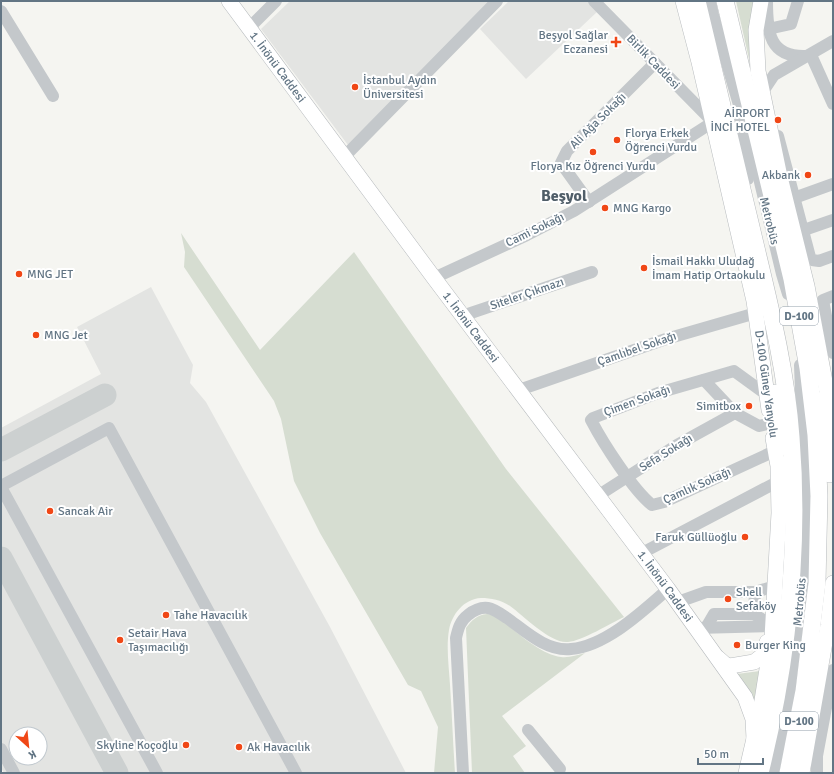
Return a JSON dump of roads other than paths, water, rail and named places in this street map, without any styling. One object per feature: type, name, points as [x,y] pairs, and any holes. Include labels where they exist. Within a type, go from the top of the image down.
[{"type":"highway","name":"D-100","points":[[724,1],[792,278],[813,402],[818,460],[819,546],[810,638],[798,725],[788,773]]},
{"type":"highway","name":"D-100","points":[[697,2],[777,340],[791,436],[794,528],[791,579],[780,676],[760,773]]},
{"type":"highway","points":[[777,340],[772,355],[777,411],[777,450]]},
{"type":"highway","points":[[810,638],[822,603],[830,513],[827,396]]},
{"type":"main road","name":"1. İnönü Caddesi","points":[[229,1],[462,316],[668,589],[678,602],[702,627],[714,652]]},
{"type":"main road","points":[[761,1],[756,30],[756,54],[762,93],[807,286],[827,396],[833,417]]},
{"type":"main road","name":"D-100 Güney Yanyolu","points":[[697,2],[712,122],[756,314],[771,423],[777,450],[779,481],[772,626],[765,686],[746,773]]},
{"type":"main road","points":[[803,770],[828,625],[833,583]]},
{"type":"main road","points":[[714,652],[726,665],[739,665],[754,662],[764,655],[772,626]]},
{"type":"main road","points":[[714,652],[749,706],[753,719],[754,739]]},
{"type":"street","points":[[250,28],[276,1]]},
{"type":"street","points":[[344,157],[497,1]]},
{"type":"street","name":"Birlik Caddesi","points":[[594,1],[712,122]]},
{"type":"street","points":[[767,1],[768,28],[773,42],[784,52],[793,56],[810,55]]},
{"type":"street","points":[[768,28],[792,24],[798,1]]},
{"type":"street","name":"Metrobüs","points":[[697,2],[714,18],[722,61],[777,303],[802,428],[806,525],[800,617],[787,710],[773,773]]},
{"type":"street","points":[[1,11],[53,96]]},
{"type":"street","points":[[762,93],[774,75],[833,41]]},
{"type":"street","points":[[810,55],[833,104]]},
{"type":"street","name":"Ali Ağa Sokağı","points":[[589,202],[561,163],[567,151],[655,63]]},
{"type":"street","points":[[768,120],[776,130],[780,141],[794,198],[812,260],[819,261],[833,256]]},
{"type":"street","name":"Cami Sokağı","points":[[434,278],[527,235],[589,202],[712,122]]},
{"type":"street","points":[[794,198],[833,184]]},
{"type":"street","points":[[804,230],[833,220]]},
{"type":"street","name":"Siteler Çıkmazı","points":[[462,316],[592,272]]},
{"type":"street","points":[[828,298],[833,353]]},
{"type":"street","name":"Çamlıbel Sokağı","points":[[519,390],[666,339],[756,314]]},
{"type":"street","points":[[768,395],[734,371],[704,380],[735,413],[759,426],[771,423]]},
{"type":"street","name":"Çimen Sokağı","points":[[628,476],[591,420],[658,393],[704,380]]},
{"type":"street","name":"Sefa Sokağı","points":[[599,496],[677,445],[735,413]]},
{"type":"street","points":[[157,773],[1,487],[109,428],[296,773]]},
{"type":"street","name":"Çamlık Sokağı","points":[[628,476],[644,499],[652,505],[664,502],[777,450]]},
{"type":"street","points":[[642,553],[779,481]]},
{"type":"street","points":[[678,602],[706,592],[755,592],[775,586]]},
{"type":"street","points":[[463,773],[456,638],[457,630],[463,619],[475,611],[487,608],[500,613],[549,645],[571,650],[588,645],[611,633],[634,618],[668,589]]},
{"type":"street","points":[[754,614],[755,592]]},
{"type":"street","points":[[702,627],[714,614],[754,614],[772,626]]},
{"type":"street","points":[[702,627],[772,626]]},
{"type":"street","points":[[817,773],[817,756],[833,670]]},
{"type":"street","points":[[528,730],[560,769]]},
{"type":"street","points":[[1,749],[14,773]]},
{"type":"place","name":"Beşyol Sağlar Eczanesi","points":[[616,42]]},
{"type":"place","name":"İstanbul Aydın Üniversitesi","points":[[355,87]]},
{"type":"place","name":"AİRPORT İNCİ HOTEL","points":[[778,120]]},
{"type":"place","name":"Florya Erkek Öğrenci Yurdu","points":[[617,140]]},
{"type":"place","name":"Florya Kız Öğrenci Yurdu","points":[[593,152]]},
{"type":"place","name":"Akbank","points":[[808,175]]},
{"type":"place","name":"MNG Kargo","points":[[605,208]]},
{"type":"place","name":"İsmail Hakkı Uludağ İmam Hatip Ortaokulu","points":[[644,268]]},
{"type":"place","name":"MNG JET","points":[[19,274]]},
{"type":"place","name":"MNG Jet","points":[[36,335]]},
{"type":"place","name":"Simitbox","points":[[749,406]]},
{"type":"place","name":"Sancak Air","points":[[50,511]]},
{"type":"place","name":"Faruk Güllüoğlu","points":[[745,537]]},
{"type":"place","name":"Shell Sefaköy","points":[[728,599]]},
{"type":"place","name":"Tahe Havacılık","points":[[166,615]]},
{"type":"place","name":"Setair Hava Taşımacılığı","points":[[120,640]]},
{"type":"place","name":"Burger King","points":[[737,645]]},
{"type":"place","name":"Skyline Koçoğlu","points":[[186,745]]},
{"type":"place","name":"Ak Havacılık","points":[[239,747]]},
{"type":"district","name":"Beşyol","points":[[564,196]]}]
